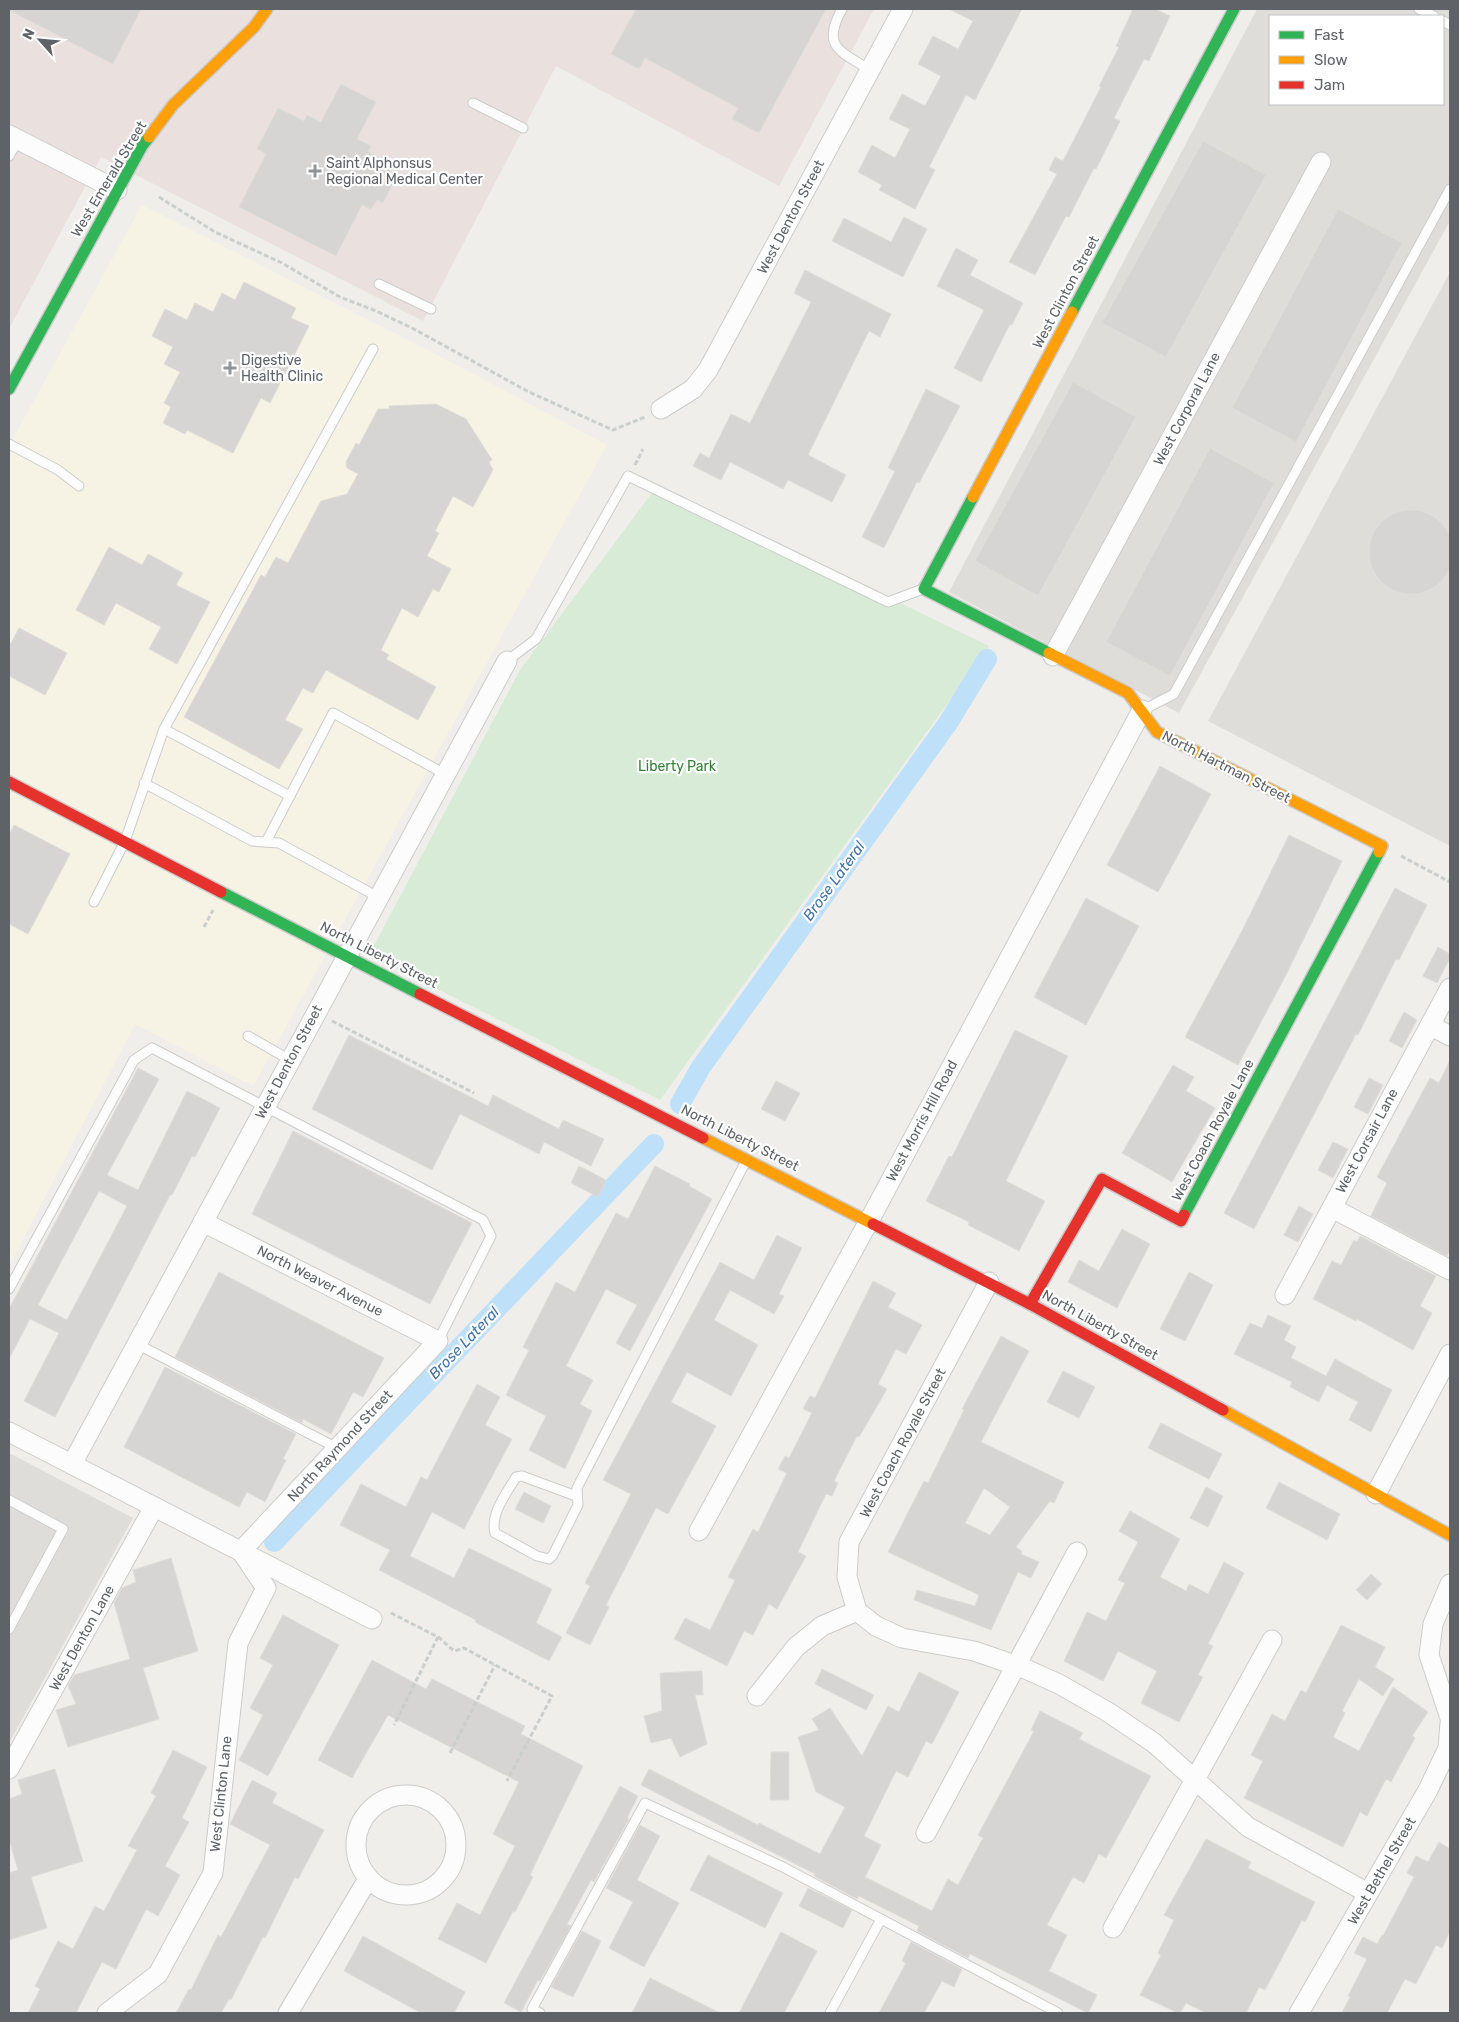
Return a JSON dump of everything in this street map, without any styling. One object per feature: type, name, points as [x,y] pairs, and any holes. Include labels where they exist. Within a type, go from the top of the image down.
[{"type":"street","name":"West Emerald Street","points":[[9,389],[142,146],[173,105],[254,27],[267,9]]},
{"type":"street","name":"West Denton Street","points":[[661,409],[693,389],[708,370],[903,9]]},
{"type":"street","name":"West Clinton Street","points":[[924,589],[1234,9]]},
{"type":"street","points":[[13,137],[117,190]]},
{"type":"street","name":"West Corporal Lane","points":[[1053,656],[1321,162]]},
{"type":"street","name":"North Hartman Street","points":[[924,589],[1128,693],[1157,732],[1382,846]]},
{"type":"street","name":"West Denton Street","points":[[72,1464],[507,661]]},
{"type":"street","name":"West Morris Hill Road","points":[[700,1530],[869,1221],[1142,710]]},
{"type":"street","name":"North Liberty Street","points":[[9,782],[346,956],[989,1282],[1450,1535]]},
{"type":"street","name":"West Coach Royale Lane","points":[[1030,1304],[1102,1179],[1181,1221],[1382,846]]},
{"type":"street","name":"West Corsair Lane","points":[[1284,1295],[1450,988]]},
{"type":"street","points":[[1430,1025],[1450,1036]]},
{"type":"street","points":[[1332,1208],[1450,1270]]},
{"type":"street","name":"North Weaver Avenue","points":[[203,1222],[438,1341]]},
{"type":"street","name":"West Coach Royale Street","points":[[857,1610],[847,1577],[849,1542],[989,1282]]},
{"type":"street","name":"North Raymond Street","points":[[241,1552],[438,1341]]},
{"type":"street","points":[[1376,1494],[1450,1354]]},
{"type":"street","points":[[9,1432],[372,1618]]},
{"type":"street","name":"West Denton Lane","points":[[9,1769],[154,1507]]},
{"type":"street","name":"West Clinton Lane","points":[[107,2013],[158,1974],[213,1872],[238,1644],[266,1588],[241,1552]]},
{"type":"street","points":[[926,1833],[1077,1552]]},
{"type":"street","points":[[1450,1584],[1433,1624],[1430,1655],[1450,1718]]},
{"type":"street","points":[[757,1696],[796,1647],[822,1626],[857,1610],[876,1626],[902,1638],[974,1651],[1016,1665],[1060,1684],[1108,1712],[1154,1743],[1248,1827],[1368,1893]]},
{"type":"street","points":[[1113,1928],[1272,1640]]},
{"type":"street","name":"West Bethel Street","points":[[1299,2013],[1428,1790],[1448,1748],[1450,1723]]},
{"type":"street","points":[[408,1795],[425,1799],[439,1807],[449,1820],[455,1835],[456,1852],[451,1868],[441,1881],[428,1891],[412,1896],[396,1895],[380,1889],[368,1879],[359,1865],[355,1848],[357,1831],[364,1816],[376,1804],[392,1797],[408,1795]]},
{"type":"street","points":[[288,2013],[368,1879]]},
{"type":"lane","points":[[842,9],[833,24],[832,36],[838,50],[870,70]]},
{"type":"lane","points":[[1420,9],[1432,15]]},
{"type":"lane","points":[[473,103],[523,128]]},
{"type":"lane","points":[[9,156],[13,137]]},
{"type":"lane","points":[[1142,710],[1174,694],[1450,189]]},
{"type":"lane","points":[[379,284],[431,309]]},
{"type":"lane","points":[[94,902],[126,841],[144,783],[164,729],[373,349]]},
{"type":"lane","points":[[9,444],[58,470],[79,486]]},
{"type":"lane","points":[[507,661],[536,639],[628,476],[888,602],[924,589]]},
{"type":"lane","points":[[266,842],[333,713],[445,774]]},
{"type":"lane","points":[[164,729],[290,796]]},
{"type":"lane","points":[[144,783],[252,841],[279,843],[378,897]]},
{"type":"lane","points":[[248,1036],[290,1060]]},
{"type":"lane","points":[[9,1289],[134,1060],[152,1048],[483,1220],[491,1236],[438,1341]]},
{"type":"lane","points":[[576,1496],[522,1476],[516,1477],[495,1514],[493,1525],[495,1534],[536,1556],[549,1559],[553,1555],[578,1505],[577,1488],[748,1159]]},
{"type":"lane","points":[[137,1344],[337,1448]]},
{"type":"lane","points":[[9,1500],[63,1529],[9,1630]]},
{"type":"lane","points":[[540,2013],[532,2009],[645,1803],[783,1867],[1058,2013]]},
{"type":"lane","points":[[830,2013],[881,1918]]},
{"type":"path","points":[[159,197],[215,232],[282,263],[340,297],[412,328],[529,392],[613,430],[661,409]]},
{"type":"path","points":[[1382,846],[1450,882]]},
{"type":"path","points":[[204,927],[213,910]]},
{"type":"path","points":[[329,1019],[474,1093]]},
{"type":"path","points":[[391,1613],[446,1642],[448,1648],[455,1651],[464,1648],[552,1696],[507,1781]]},
{"type":"path","points":[[394,1725],[438,1638]]},
{"type":"path","points":[[450,1753],[495,1665]]},
{"type":"shaded area","name":"Saint Alphonsus Regional Medical Center","points":[[9,9],[874,9],[779,186],[556,66],[423,321],[101,157],[9,329]]},
{"type":"shaded area","points":[[1257,9],[1450,9],[1450,221],[1179,713],[949,592]]},
{"type":"shaded area","points":[[142,205],[422,347],[607,445],[253,1086],[135,1024],[9,1266],[9,446]]},
{"type":"shaded area","points":[[1450,272],[1450,846],[1208,721]]},
{"type":"shaded area","points":[[9,1453],[133,1518],[9,1743]]},
{"type":"green space","name":"Liberty Park","points":[[657,486],[989,646],[660,1100],[369,955],[520,670]]},
{"type":"building","points":[[9,9],[141,9],[113,64]]},
{"type":"building","points":[[636,9],[826,9],[759,133],[732,119],[738,108],[645,58],[639,69],[611,54]]},
{"type":"building","points":[[949,9],[1022,9],[975,100],[966,95],[929,167],[935,170],[915,209],[879,190],[882,185],[858,172],[872,145],[895,158],[910,129],[889,119],[902,94],[925,106],[941,76],[918,64],[933,36],[958,49],[973,21]]},
{"type":"building","points":[[1133,9],[1155,9],[1170,16],[1149,61],[1144,59],[1114,118],[1120,121],[1096,169],[1094,168],[1069,217],[1066,216],[1035,275],[1009,262],[1057,174],[1049,170],[1055,157],[1063,161],[1101,87],[1099,86],[1119,47],[1116,46]]},
{"type":"building","points":[[341,84],[376,102],[357,139],[371,146],[368,152],[394,166],[387,180],[393,183],[383,203],[377,200],[371,209],[362,205],[336,256],[239,207],[266,154],[257,149],[278,108],[304,121],[307,115],[321,122]]},
{"type":"building","points":[[1203,141],[1266,175],[1166,357],[1102,323]]},
{"type":"building","points":[[1338,209],[1402,243],[1296,442],[1232,408]]},
{"type":"building","points":[[904,217],[927,229],[903,277],[832,241],[844,218],[891,242]]},
{"type":"building","points":[[956,248],[978,260],[970,275],[1023,303],[1012,325],[1010,324],[981,382],[954,368],[984,310],[937,286]]},
{"type":"building","points":[[805,270],[891,314],[880,337],[869,331],[808,455],[846,475],[832,502],[788,480],[783,489],[730,462],[721,480],[693,466],[700,453],[709,458],[731,414],[750,423],[811,302],[794,293]]},
{"type":"building","name":"Digestive Health Clinic","points":[[244,282],[296,308],[291,318],[309,326],[270,403],[261,398],[233,453],[187,430],[185,434],[163,423],[171,407],[164,403],[180,372],[164,364],[173,347],[152,336],[165,309],[187,320],[195,303],[213,312],[222,293],[235,300]]},
{"type":"building","points":[[1073,382],[1136,417],[1038,596],[975,561]]},
{"type":"building","points":[[926,389],[960,406],[919,483],[917,482],[884,548],[862,537],[895,471],[888,468]]},
{"type":"building","points":[[436,404],[466,419],[492,460],[489,462],[493,470],[473,507],[453,496],[435,531],[439,533],[427,556],[451,569],[439,592],[433,589],[418,617],[402,608],[381,650],[389,655],[386,659],[436,687],[418,720],[326,670],[313,693],[303,688],[285,720],[303,729],[279,769],[184,717],[261,575],[265,577],[276,557],[288,563],[321,501],[347,494],[358,474],[347,468],[346,462],[356,443],[359,445],[378,409],[389,409],[389,406]]},
{"type":"building","points":[[1210,448],[1274,483],[1170,676],[1106,642]]},
{"type":"building","points":[[1411,510],[1427,513],[1441,522],[1450,536],[1453,552],[1450,568],[1441,582],[1427,591],[1411,594],[1395,591],[1381,582],[1372,568],[1369,552],[1372,536],[1381,522],[1395,513]]},
{"type":"building","points":[[109,547],[142,565],[148,554],[183,573],[176,585],[210,602],[177,664],[149,649],[161,627],[116,603],[104,625],[76,610]]},
{"type":"building","points":[[19,628],[67,653],[45,695],[9,676],[9,647]]},
{"type":"building","points":[[1160,766],[1211,794],[1158,892],[1107,865]]},
{"type":"building","points":[[14,825],[70,854],[28,934],[9,924],[9,835]]},
{"type":"building","points":[[1289,835],[1342,861],[1285,977],[1238,1065],[1185,1037],[1243,929]]},
{"type":"building","points":[[1395,888],[1427,905],[1399,960],[1396,959],[1358,1035],[1356,1034],[1254,1229],[1224,1213]]},
{"type":"building","points":[[1086,898],[1139,926],[1086,1025],[1034,997]]},
{"type":"building","points":[[1438,947],[1450,954],[1450,958],[1437,983],[1423,976]]},
{"type":"building","points":[[1404,1012],[1417,1020],[1402,1048],[1389,1041]]},
{"type":"building","points":[[1015,1030],[1068,1056],[1006,1181],[1045,1201],[1019,1251],[968,1225],[969,1222],[926,1201],[949,1156],[952,1157]]},
{"type":"building","points":[[349,1035],[488,1106],[493,1095],[559,1129],[563,1120],[604,1139],[591,1166],[544,1142],[539,1154],[460,1114],[432,1170],[312,1109]]},
{"type":"building","points":[[1450,1060],[1450,1249],[1447,1256],[1371,1216],[1387,1183],[1377,1177],[1430,1078],[1439,1083]]},
{"type":"building","points":[[1173,1065],[1194,1077],[1186,1091],[1215,1108],[1172,1182],[1122,1153]]},
{"type":"building","points":[[138,1068],[159,1079],[107,1175],[138,1190],[187,1091],[220,1108],[195,1157],[192,1156],[172,1195],[170,1195],[55,1417],[24,1401],[59,1333],[30,1319],[9,1359],[9,1309]],"holes":[[[99,1191],[127,1206],[67,1320],[38,1305]]]},
{"type":"building","points":[[1369,1078],[1383,1085],[1368,1114],[1354,1107]]},
{"type":"building","points":[[776,1081],[800,1093],[785,1121],[761,1109]]},
{"type":"building","points":[[293,1131],[472,1223],[430,1304],[252,1214]]},
{"type":"building","points":[[1333,1142],[1348,1149],[1333,1178],[1318,1170]]},
{"type":"building","points":[[579,1166],[606,1180],[598,1197],[571,1183]]},
{"type":"building","points":[[655,1166],[690,1184],[689,1186],[712,1199],[630,1351],[616,1343],[637,1305],[606,1289],[566,1366],[593,1380],[580,1404],[592,1411],[565,1469],[529,1450],[546,1416],[506,1395],[529,1350],[523,1347],[556,1282],[575,1292],[616,1213],[628,1219]]},
{"type":"building","points":[[1299,1206],[1313,1214],[1298,1242],[1284,1235]]},
{"type":"building","points":[[1122,1229],[1150,1244],[1117,1308],[1068,1282],[1079,1260],[1099,1271]]},
{"type":"building","points":[[777,1235],[802,1248],[779,1294],[784,1296],[774,1314],[730,1290],[714,1320],[758,1345],[731,1396],[687,1372],[671,1402],[716,1426],[668,1514],[656,1508],[606,1605],[609,1607],[590,1645],[566,1633],[590,1586],[585,1583],[631,1494],[603,1480],[720,1262],[754,1280]]},
{"type":"building","points":[[1360,1236],[1436,1276],[1420,1306],[1432,1313],[1413,1350],[1357,1319],[1356,1321],[1313,1299],[1332,1261],[1341,1265],[1354,1240],[1357,1242]]},
{"type":"building","points":[[219,1272],[384,1358],[363,1397],[353,1392],[331,1434],[303,1419],[302,1423],[175,1357]]},
{"type":"building","points":[[1189,1272],[1213,1285],[1185,1341],[1160,1329]]},
{"type":"building","points":[[873,1281],[896,1293],[888,1307],[922,1325],[906,1354],[896,1349],[878,1384],[887,1389],[859,1437],[857,1436],[834,1481],[838,1483],[832,1496],[826,1494],[798,1552],[806,1556],[777,1609],[769,1604],[753,1635],[744,1631],[727,1666],[674,1639],[685,1618],[710,1630],[735,1580],[728,1577],[753,1529],[758,1532],[787,1473],[778,1469],[785,1456],[789,1458],[812,1413],[803,1409],[810,1396],[815,1398]]},
{"type":"building","points":[[1268,1315],[1291,1326],[1284,1340],[1296,1347],[1291,1358],[1326,1376],[1335,1359],[1392,1390],[1371,1432],[1349,1420],[1358,1402],[1327,1385],[1319,1402],[1290,1387],[1292,1382],[1234,1354],[1250,1323],[1262,1328]]},
{"type":"building","points":[[1001,1336],[1029,1351],[981,1442],[1064,1482],[1054,1503],[1050,1501],[1016,1547],[1022,1551],[1021,1554],[1039,1562],[1031,1578],[1018,1572],[991,1630],[914,1600],[917,1590],[975,1606],[979,1595],[888,1552],[924,1481],[928,1483],[964,1410],[962,1409]],"holes":[[[984,1488],[1010,1507],[990,1535],[965,1523]]]},
{"type":"building","points":[[165,1367],[296,1434],[283,1459],[286,1460],[265,1502],[247,1492],[239,1507],[124,1447]]},
{"type":"building","points":[[1063,1371],[1095,1387],[1079,1418],[1047,1402]]},
{"type":"building","points":[[477,1384],[500,1397],[485,1425],[512,1439],[464,1529],[432,1512],[410,1556],[454,1578],[469,1548],[552,1589],[536,1623],[562,1637],[549,1661],[475,1622],[476,1620],[379,1570],[390,1550],[340,1525],[361,1484],[406,1507],[421,1477],[427,1480]]},
{"type":"building","points":[[1161,1423],[1222,1454],[1209,1479],[1148,1448]]},
{"type":"building","points":[[1279,1482],[1340,1514],[1327,1540],[1266,1508]]},
{"type":"building","points":[[1206,1487],[1223,1496],[1208,1527],[1190,1518]]},
{"type":"building","points":[[524,1492],[551,1506],[543,1523],[515,1509]]},
{"type":"building","points":[[1130,1511],[1180,1539],[1160,1577],[1186,1591],[1189,1584],[1208,1594],[1224,1562],[1244,1573],[1208,1644],[1213,1646],[1198,1675],[1203,1677],[1179,1722],[1141,1703],[1157,1671],[1118,1651],[1103,1681],[1064,1661],[1087,1612],[1106,1621],[1125,1583],[1118,1580],[1138,1542],[1119,1531]]},
{"type":"building","points":[[171,1558],[198,1651],[143,1668],[159,1719],[68,1747],[56,1710],[76,1704],[68,1686],[74,1675],[130,1659],[114,1603],[122,1588],[136,1582],[133,1570]]},
{"type":"building","points":[[1371,1574],[1382,1584],[1367,1600],[1356,1590]]},
{"type":"building","points":[[283,1615],[339,1645],[268,1776],[239,1760],[263,1715],[250,1708],[273,1665],[260,1658]]},
{"type":"building","points":[[1341,1625],[1385,1647],[1375,1667],[1394,1679],[1383,1696],[1359,1679],[1342,1711],[1345,1713],[1333,1737],[1359,1751],[1393,1687],[1428,1712],[1412,1736],[1415,1738],[1391,1782],[1386,1779],[1367,1816],[1360,1812],[1343,1847],[1244,1798],[1263,1761],[1251,1755],[1272,1714],[1285,1721],[1301,1690],[1306,1693]]},
{"type":"building","points":[[372,1660],[426,1689],[432,1679],[525,1726],[521,1734],[583,1766],[530,1875],[533,1877],[486,1963],[438,1939],[457,1903],[480,1915],[515,1846],[493,1834],[519,1782],[388,1715],[352,1778],[318,1760]]},
{"type":"building","points":[[822,1669],[874,1695],[866,1710],[815,1684]]},
{"type":"building","points":[[702,1671],[703,1695],[695,1695],[707,1744],[680,1757],[671,1738],[651,1743],[644,1716],[662,1711],[660,1673]]},
{"type":"building","points":[[919,1672],[959,1692],[932,1744],[926,1741],[908,1777],[896,1771],[864,1836],[881,1845],[865,1877],[932,1911],[948,1879],[958,1885],[983,1838],[978,1835],[1034,1731],[1031,1730],[1040,1711],[1083,1733],[1079,1739],[1151,1776],[1106,1858],[1099,1854],[1084,1883],[1073,1877],[1047,1925],[1067,1935],[1049,1971],[1097,1995],[1088,2013],[970,1954],[968,1958],[917,1931],[919,1926],[859,1896],[857,1899],[814,1876],[815,1874],[641,1785],[649,1769],[758,1825],[759,1823],[820,1854],[845,1807],[816,1792],[798,1737],[819,1730],[812,1719],[830,1708],[862,1756],[888,1706],[899,1712]]},
{"type":"building","points":[[173,1750],[207,1767],[182,1818],[189,1822],[165,1866],[180,1875],[158,1916],[146,1909],[116,1969],[102,1962],[76,2013],[28,2013],[40,1989],[35,1986],[58,1941],[73,1949],[95,1906],[104,1911],[137,1850],[128,1846],[156,1796],[151,1793]]},
{"type":"building","points":[[771,1752],[789,1752],[789,1800],[770,1800]]},
{"type":"building","points":[[55,1769],[83,1861],[31,1877],[47,1928],[9,1940],[9,1873],[18,1870],[9,1839],[9,1799],[22,1794],[18,1780]]},
{"type":"building","points":[[252,1780],[277,1793],[272,1803],[324,1830],[298,1879],[295,1877],[265,1938],[263,1937],[231,2000],[229,1999],[221,2013],[176,2013],[189,1989],[191,1990],[218,1935],[221,1937],[270,1845],[230,1824]]},
{"type":"building","points":[[620,1786],[638,1796],[627,1818],[629,1819],[594,1882],[591,1880],[567,1924],[571,1926],[521,2012],[504,2003]]},
{"type":"building","points":[[640,1825],[660,1836],[637,1880],[679,1903],[644,1967],[609,1948],[633,1902],[606,1888]]},
{"type":"building","points":[[1206,1839],[1251,1862],[1248,1868],[1315,1902],[1305,1922],[1302,1920],[1265,1990],[1259,1987],[1246,2013],[1206,2013],[1186,2003],[1180,2013],[1178,2013],[1140,1995],[1161,1955],[1158,1953],[1174,1920],[1164,1915]]},
{"type":"building","points":[[1439,1842],[1450,1849],[1450,1931],[1442,1948],[1436,1945],[1416,1984],[1405,1979],[1387,2013],[1342,2013],[1350,1997],[1348,1996],[1367,1959],[1354,1953],[1363,1937],[1377,1944],[1414,1877],[1407,1873],[1416,1856],[1428,1862]]},
{"type":"building","points":[[708,1855],[783,1893],[765,1928],[690,1890]]},
{"type":"building","points":[[808,1888],[852,1910],[843,1928],[799,1906]]},
{"type":"building","points":[[582,1931],[601,1941],[573,1997],[551,1987]]},
{"type":"building","points":[[781,1932],[817,1951],[784,2013],[739,2013]]},
{"type":"building","points":[[363,1936],[465,1992],[454,2013],[421,2013],[344,1971]]},
{"type":"building","points":[[911,1942],[962,1969],[954,1987],[942,1981],[924,2013],[879,2013],[906,1963],[902,1961]]},
{"type":"building","points":[[650,1978],[720,2013],[632,2013]]},
{"type":"waterway","name":"Brose Lateral","points":[[680,1104],[701,1067],[948,723],[987,659]]},
{"type":"waterway","name":"Brose Lateral","points":[[274,1542],[654,1144]]},
{"type":"traffic: fast","points":[[1072,312],[1234,9]]},
{"type":"traffic: fast","points":[[9,389],[142,146],[149,137]]},
{"type":"traffic: fast","points":[[973,497],[924,589],[1049,653]]},
{"type":"traffic: fast","points":[[1184,1215],[1379,852]]},
{"type":"traffic: fast","points":[[221,892],[420,994]]},
{"type":"traffic: slow","points":[[149,137],[173,105],[254,27],[267,9]]},
{"type":"traffic: slow","points":[[973,497],[1072,312]]},
{"type":"traffic: slow","points":[[1049,653],[1128,693],[1157,732],[1382,846],[1379,852]]},
{"type":"traffic: slow","points":[[703,1138],[873,1224]]},
{"type":"traffic: slow","points":[[1223,1410],[1450,1535]]},
{"type":"traffic: jam","points":[[9,782],[221,892]]},
{"type":"traffic: jam","points":[[420,994],[703,1138]]},
{"type":"traffic: jam","points":[[1030,1304],[1102,1179],[1181,1221],[1184,1215]]},
{"type":"traffic: jam","points":[[873,1224],[1030,1304],[1223,1410]]},
{"type":"place","name":"Saint Alphonsus Regional Medical Center","points":[[315,171]]},
{"type":"place","name":"Digestive Health Clinic","points":[[230,368]]}]
